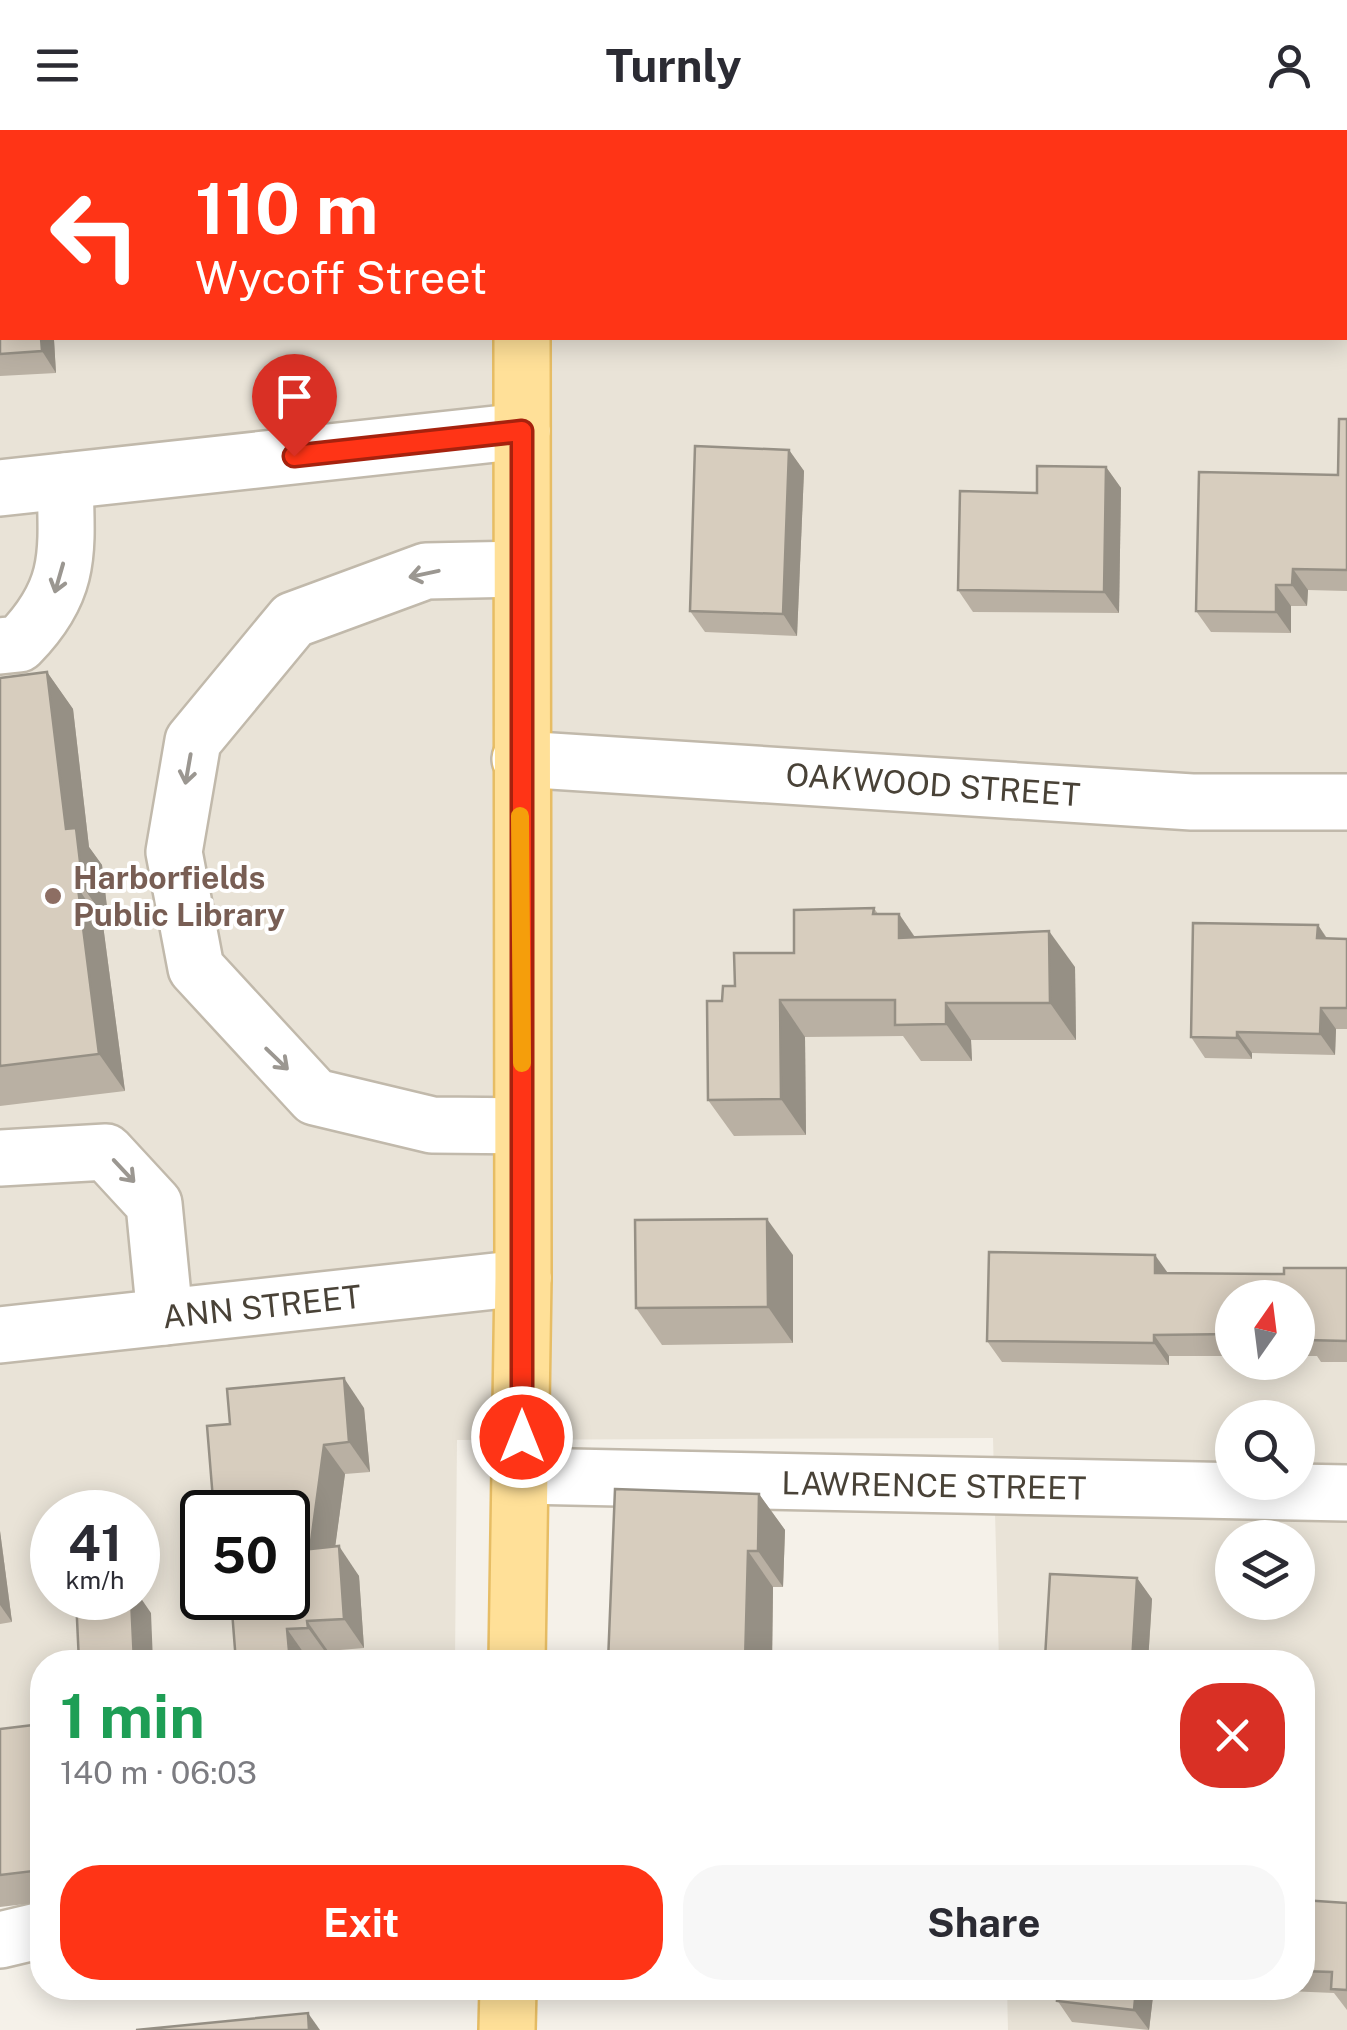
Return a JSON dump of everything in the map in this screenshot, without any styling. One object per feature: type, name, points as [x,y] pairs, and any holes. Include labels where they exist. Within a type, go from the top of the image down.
[{"type":"main road","points":[[517,1650],[523,1278],[522,340]]},
{"type":"main road","points":[[506,2030],[507,2000]]},
{"type":"street","points":[[0,488],[522,431]]},
{"type":"street","points":[[0,646],[19,644],[49,613],[67,551],[65,481]]},
{"type":"street","points":[[521,569],[426,571],[293,620],[193,741],[174,852],[196,968],[315,1096],[432,1125],[522,1126]]},
{"type":"street","name":"OAKWOOD STREET","points":[[520,759],[1192,802],[1347,802]]},
{"type":"street","points":[[0,1158],[106,1152],[154,1204],[165,1317]]},
{"type":"street","name":"ANN STREET","points":[[0,1335],[523,1278]]},
{"type":"street","name":"LAWRENCE STREET","points":[[522,1476],[1347,1493]]},
{"type":"street","points":[[0,1940],[30,1933]]},
{"type":"shaded area","points":[[0,340],[1347,340],[1347,2030],[1008,2030],[1007,2000],[1315,2000],[1315,1650],[999,1650],[993,1438],[457,1440],[455,1650],[30,1650],[30,1853],[0,1854]]},
{"type":"building","points":[[0,340],[41,340],[42,351],[0,354]]},
{"type":"building","points":[[1339,419],[1347,419],[1347,570],[1293,569],[1292,585],[1276,585],[1276,612],[1196,611],[1199,472],[1338,475]]},
{"type":"building","points":[[695,446],[789,450],[783,614],[690,611]]},
{"type":"building","points":[[1037,466],[1106,467],[1104,592],[958,590],[960,491],[1037,493]]},
{"type":"building","name":"Harborfields Public Library","points":[[47,672],[66,829],[76,828],[83,887],[78,888],[99,1054],[0,1066],[0,678]]},
{"type":"building","points":[[874,908],[873,914],[899,914],[899,938],[1049,931],[1050,1003],[946,1003],[946,1024],[895,1025],[895,1000],[780,1000],[781,1099],[708,1100],[707,1001],[722,1001],[723,986],[735,986],[734,953],[794,953],[794,910]]},
{"type":"building","points":[[1193,923],[1318,925],[1317,938],[1347,939],[1347,1008],[1321,1008],[1320,1034],[1237,1032],[1237,1038],[1191,1037]]},
{"type":"building","points":[[767,1219],[768,1307],[636,1308],[635,1220]]},
{"type":"building","points":[[989,1252],[1155,1255],[1155,1273],[1284,1274],[1284,1268],[1347,1268],[1347,1341],[1315,1340],[1315,1280],[1215,1280],[1215,1334],[1154,1335],[1154,1343],[987,1341]]},
{"type":"building","points":[[344,1378],[349,1442],[324,1445],[310,1549],[310,1490],[212,1490],[207,1426],[230,1424],[227,1389]]},
{"type":"building","points":[[615,1489],[759,1494],[758,1551],[748,1551],[745,1650],[608,1650]]},
{"type":"building","points":[[339,1546],[344,1619],[307,1621],[308,1628],[287,1629],[289,1650],[235,1650],[233,1620],[310,1620],[310,1549]]},
{"type":"building","points":[[1050,1574],[1137,1578],[1133,1650],[1045,1650]]},
{"type":"building","points":[[77,1620],[132,1620],[133,1650],[78,1650]]},
{"type":"building","points":[[30,1725],[30,1871],[0,1875],[0,1729]]},
{"type":"building","points":[[1315,1901],[1347,1903],[1347,1990],[1331,1989],[1332,1972],[1315,1971]]},
{"type":"building","points":[[1057,2000],[1135,2000],[1134,2010]]},
{"type":"building","points":[[308,2013],[309,2030],[136,2030]]},
{"type":"slow traffic","points":[[520,816],[522,1063]]},
{"type":"place","name":"Harborfields Public Library","points":[[53,896]]},
{"type":"route","points":[[294,456],[522,431],[522,1437]]}]
